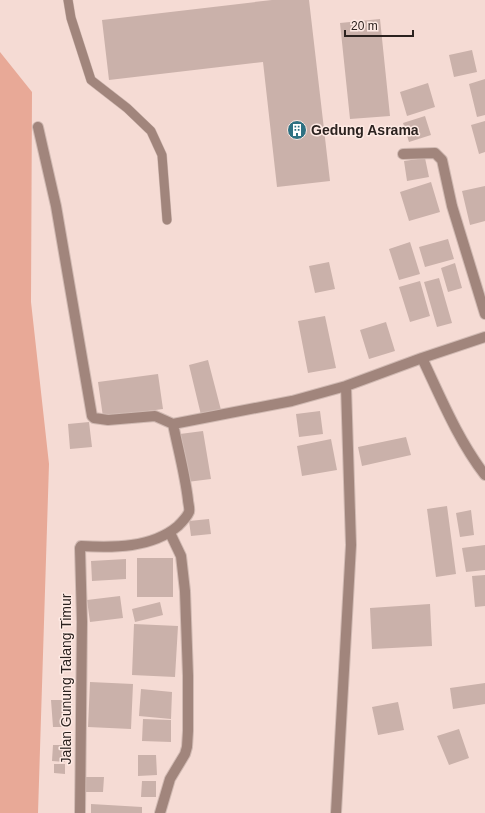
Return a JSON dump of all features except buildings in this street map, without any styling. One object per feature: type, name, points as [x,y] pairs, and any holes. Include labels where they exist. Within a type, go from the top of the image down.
[{"type":"street","points":[[38,127],[56,206],[92,416],[94,418],[108,420],[155,416],[173,424],[292,401],[346,386],[485,337]]},
{"type":"street","points":[[403,154],[435,153],[442,160],[452,206],[485,314]]},
{"type":"street","points":[[422,358],[457,433],[472,459],[485,475]]},
{"type":"street","points":[[336,813],[351,545],[346,386]]},
{"type":"street","points":[[160,813],[170,779],[185,754],[188,731],[185,592],[181,556],[170,533],[182,522],[189,511],[187,492],[173,424]]},
{"type":"street","name":"Jalan Gunung Talang Timur","points":[[80,813],[82,622],[81,546],[98,547],[132,545],[170,533]]},
{"type":"lane","points":[[68,0],[71,18],[91,80],[127,108],[151,131],[162,155],[167,220]]},
{"type":"shaded area","points":[[0,52],[32,92],[31,302],[49,464],[38,813],[0,813]]},
{"type":"place","name":"Gedung Asrama","points":[[297,130]]}]
